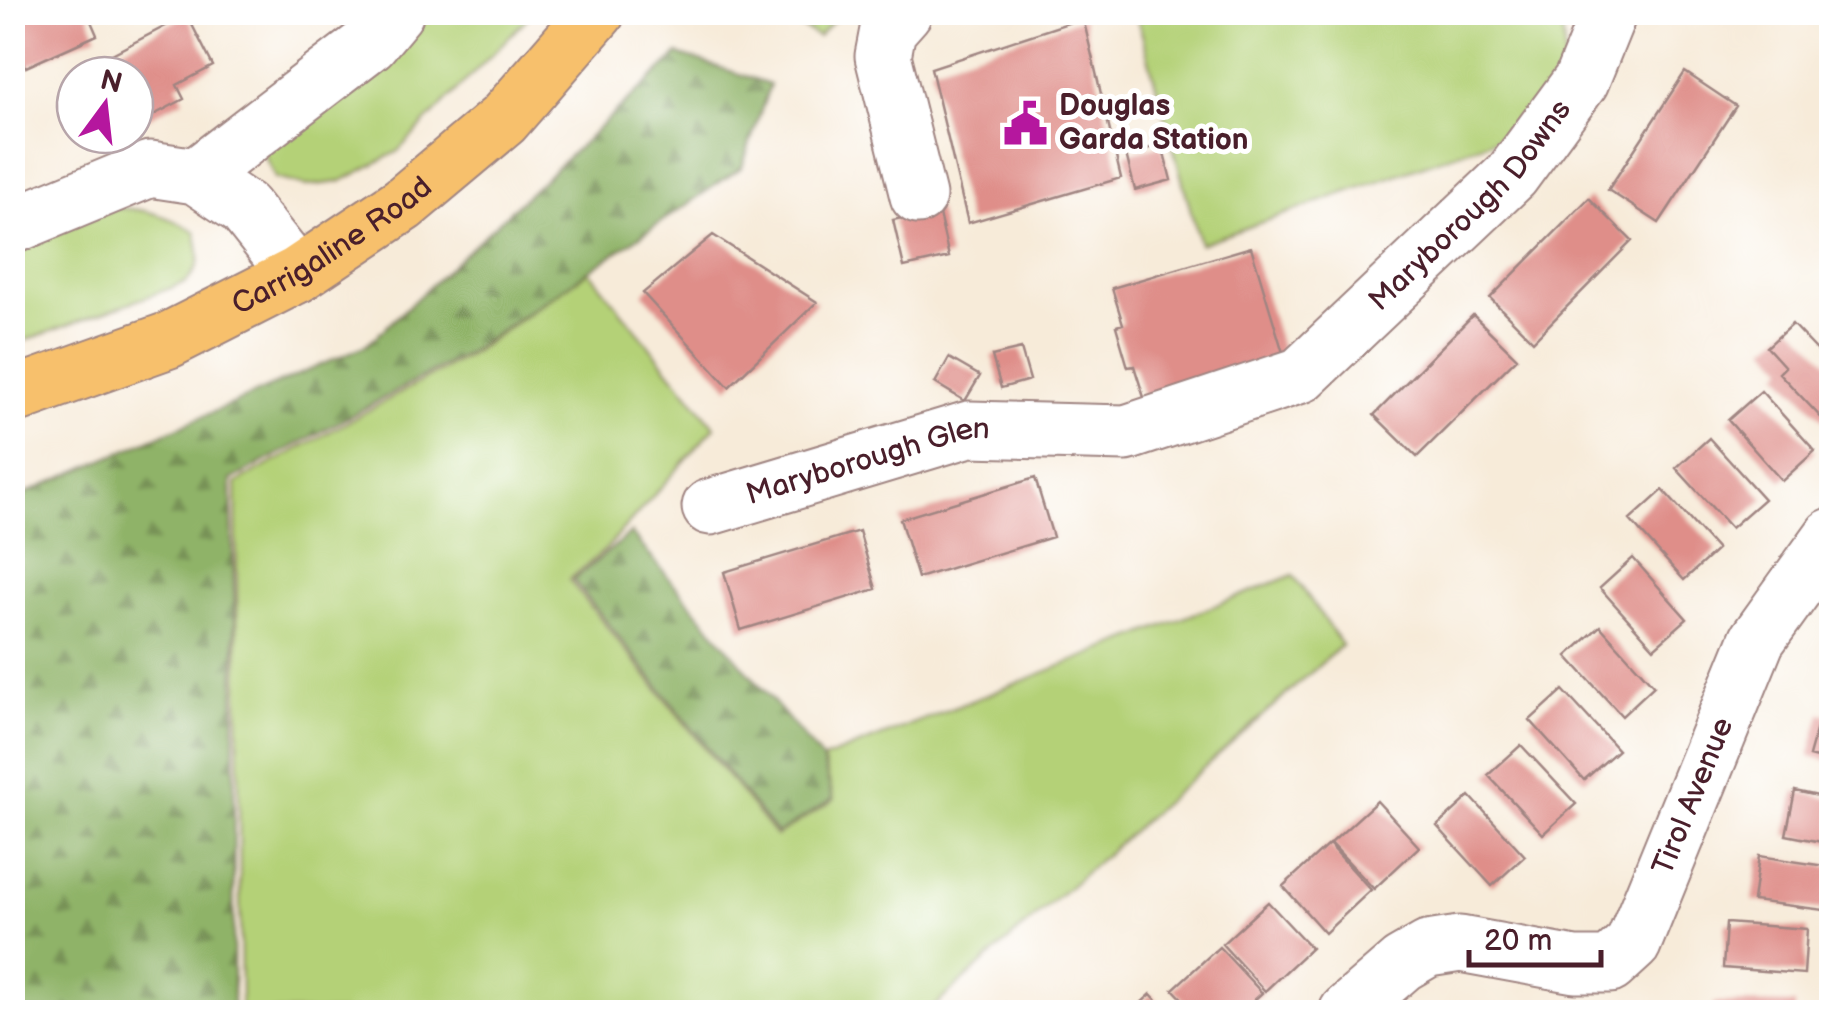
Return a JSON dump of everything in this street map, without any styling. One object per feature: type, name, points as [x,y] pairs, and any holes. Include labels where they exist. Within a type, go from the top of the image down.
[{"type":"main road","name":"Carrigaline Road","points":[[12,396],[169,340],[298,275],[404,204],[503,120],[597,12]]},
{"type":"street","points":[[196,176],[370,43],[396,12]]},
{"type":"street","points":[[904,12],[888,30],[883,56],[918,196]]},
{"type":"street","name":"Maryborough Downs","points":[[1302,375],[1512,174],[1580,82],[1609,12]]},
{"type":"street","points":[[12,226],[150,169],[196,176],[244,208],[298,275]]},
{"type":"street","name":"Maryborough Glen","points":[[710,507],[969,428],[1126,433],[1302,375]]},
{"type":"street","name":"Tirol Avenue","points":[[1346,1012],[1402,964],[1428,949],[1460,944],[1574,965],[1610,965],[1633,944],[1756,640],[1832,536]]},
{"type":"path","points":[[1817,12],[1832,17]]},
{"type":"green space","points":[[777,12],[841,13],[818,37]]},
{"type":"green space","points":[[426,13],[532,13],[397,152],[340,182],[306,186],[275,178],[263,152]]},
{"type":"green space","points":[[1136,13],[1561,13],[1566,71],[1509,135],[1200,244]]},
{"type":"green space","points":[[678,54],[770,84],[742,167],[469,352],[231,480],[235,622],[233,1012],[13,1012],[13,499],[367,345]]},
{"type":"green space","points":[[114,208],[156,214],[195,231],[199,259],[191,277],[185,283],[13,345],[13,251]]},
{"type":"green space","points":[[589,271],[715,427],[605,550],[569,580],[776,836],[834,800],[823,759],[1293,575],[1342,645],[928,1012],[241,1012],[236,483],[471,354]]},
{"type":"green space","points":[[631,533],[822,759],[833,799],[777,834],[573,580]]},
{"type":"building","points":[[12,12],[87,12],[97,35],[26,67],[12,37]]},
{"type":"building","points":[[187,15],[213,66],[177,85],[184,99],[155,114],[155,55],[112,54]]},
{"type":"building","name":"Douglas Garda Station","points":[[1083,18],[1121,178],[968,223],[931,68]]},
{"type":"building","points":[[1685,72],[1736,106],[1659,223],[1608,190]]},
{"type":"building","points":[[1162,145],[1171,180],[1135,190],[1126,154]]},
{"type":"building","points":[[1589,198],[1632,241],[1533,341],[1490,298]]},
{"type":"building","points":[[938,210],[949,257],[904,267],[893,220]]},
{"type":"building","points":[[713,235],[817,302],[729,387],[643,293]]},
{"type":"building","points":[[1251,247],[1287,366],[1147,407],[1134,366],[1128,367],[1116,326],[1123,324],[1112,288]]},
{"type":"building","points":[[1473,315],[1517,358],[1417,457],[1374,415]]},
{"type":"building","points":[[1792,324],[1832,366],[1832,429],[1779,373],[1785,367],[1767,347]]},
{"type":"building","points":[[1021,349],[1030,380],[1001,388],[992,356]]},
{"type":"building","points":[[949,358],[980,376],[965,401],[935,383]]},
{"type":"building","points":[[1761,391],[1815,451],[1782,481],[1728,420]]},
{"type":"building","points":[[1709,438],[1764,499],[1731,528],[1676,468]]},
{"type":"building","points":[[1035,478],[1053,537],[918,578],[900,519]]},
{"type":"building","points":[[1663,490],[1717,550],[1684,580],[1630,520]]},
{"type":"building","points":[[859,531],[876,589],[741,630],[724,572]]},
{"type":"building","points":[[1633,558],[1687,619],[1654,648],[1600,588]]},
{"type":"building","points":[[1600,626],[1654,686],[1622,716],[1567,656]]},
{"type":"building","points":[[1563,690],[1618,750],[1584,780],[1530,720]]},
{"type":"building","points":[[1821,713],[1832,715],[1832,762],[1809,756]]},
{"type":"building","points":[[1521,745],[1576,804],[1543,834],[1488,775]]},
{"type":"building","points":[[1795,791],[1832,799],[1832,844],[1786,835]]},
{"type":"building","points":[[1470,796],[1525,856],[1492,886],[1437,826]]},
{"type":"building","points":[[1377,801],[1419,847],[1374,889],[1331,843]]},
{"type":"building","points":[[1329,844],[1371,890],[1325,933],[1283,886]]},
{"type":"building","points":[[1759,856],[1832,867],[1832,911],[1753,901]]},
{"type":"building","points":[[1268,902],[1311,948],[1265,991],[1222,944]]},
{"type":"building","points":[[1726,923],[1807,929],[1804,974],[1723,968]]},
{"type":"building","points":[[1219,947],[1262,993],[1241,1012],[1195,1012],[1173,989]]},
{"type":"building","points":[[1151,994],[1167,1012],[1131,1012]]},
{"type":"building","points":[[1713,1003],[1795,1004],[1795,1012],[1713,1012]]},
{"type":"place","name":"Douglas Garda Station","points":[[1026,123]]}]
